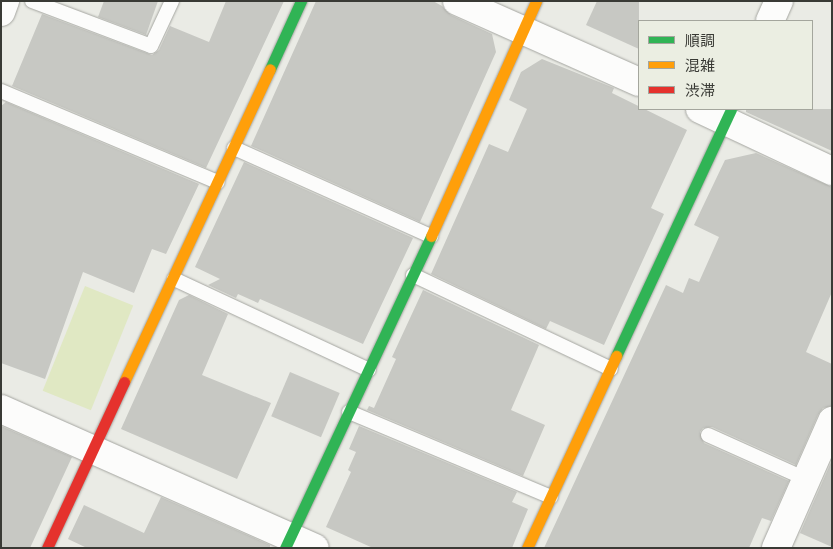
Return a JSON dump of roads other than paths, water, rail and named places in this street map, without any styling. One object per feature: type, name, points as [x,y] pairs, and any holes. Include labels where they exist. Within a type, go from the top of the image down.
[{"type":"street","points":[[1,12],[5,1]]},
{"type":"street","points":[[47,548],[91,450],[174,279],[301,1]]},
{"type":"street","points":[[456,1],[638,82]]},
{"type":"street","points":[[287,542],[432,236],[536,1]]},
{"type":"street","points":[[770,20],[779,1]]},
{"type":"street","points":[[706,110],[729,114],[832,171]]},
{"type":"street","points":[[527,548],[729,114]]},
{"type":"street","points":[[1,409],[287,542],[315,548]]},
{"type":"street","points":[[776,548],[832,421]]},
{"type":"lane","points":[[32,1],[151,46],[172,1]]},
{"type":"lane","points":[[1,90],[218,182]]},
{"type":"lane","points":[[234,148],[432,236]]},
{"type":"lane","points":[[413,275],[611,369]]},
{"type":"lane","points":[[174,279],[369,370]]},
{"type":"lane","points":[[349,412],[551,496]]},
{"type":"lane","points":[[708,435],[806,479]]}]
